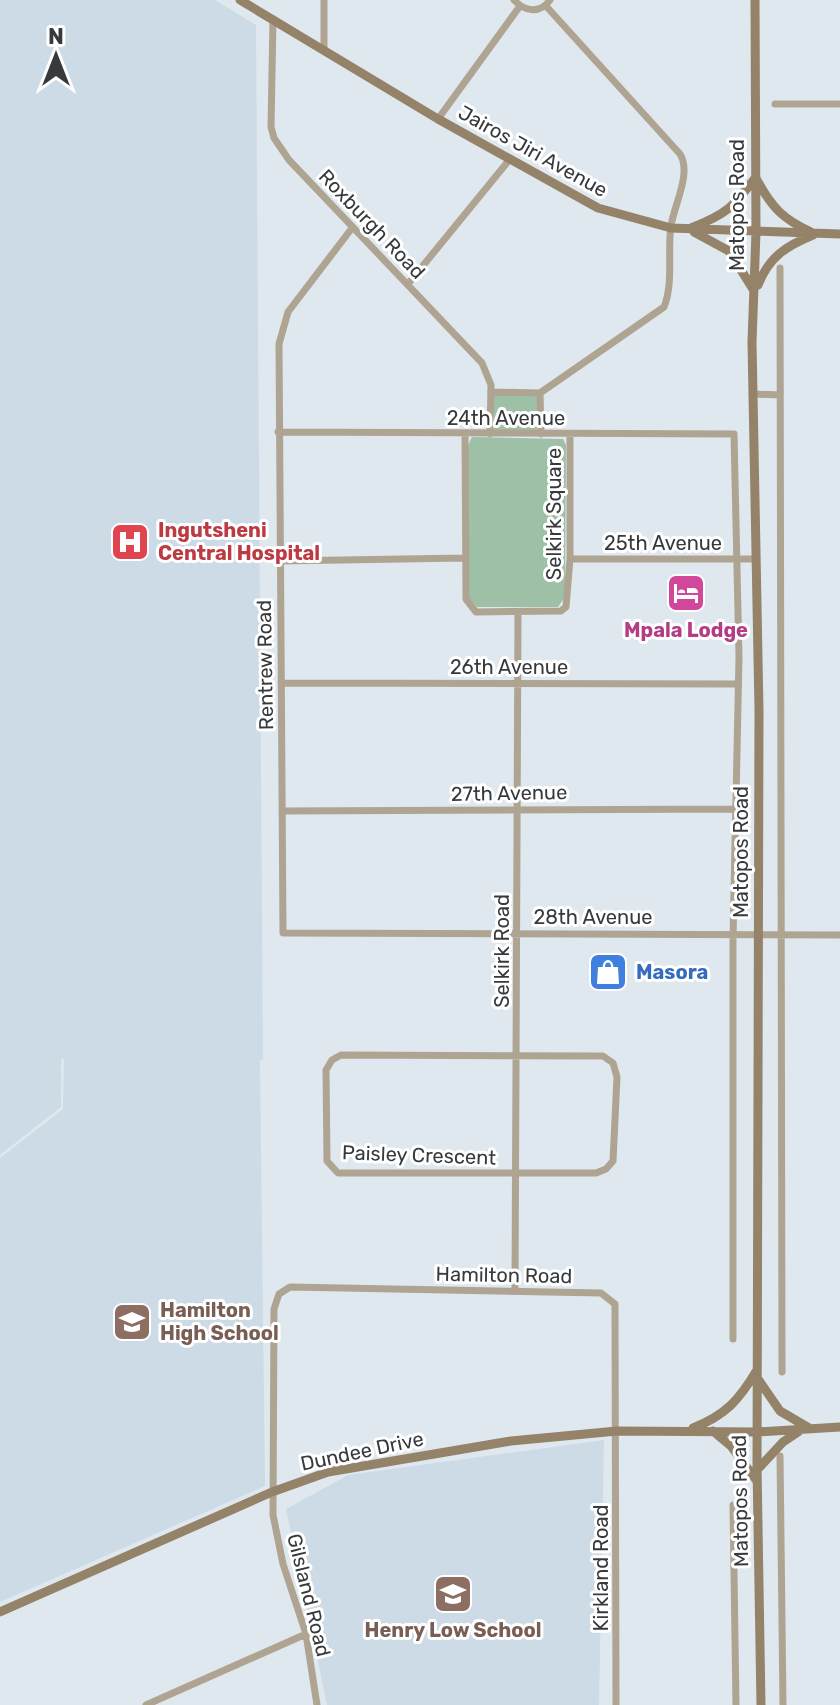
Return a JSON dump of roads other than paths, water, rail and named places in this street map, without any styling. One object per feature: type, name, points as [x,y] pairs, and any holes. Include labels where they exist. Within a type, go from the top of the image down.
[{"type":"main road","name":"Jairos Jiri Avenue","points":[[240,0],[438,119],[598,208],[671,228],[840,234]]},
{"type":"main road","name":"Matopos Road","points":[[755,0],[753,394],[759,670],[757,1481],[761,1705]]},
{"type":"main road","points":[[688,229],[718,218],[732,208],[756,177],[774,207],[786,220],[816,234]]},
{"type":"main road","points":[[688,229],[729,251],[755,292]]},
{"type":"main road","points":[[755,292],[763,273],[779,251],[816,234]]},
{"type":"main road","points":[[686,1430],[712,1419],[733,1404],[758,1374],[780,1411],[812,1430]]},
{"type":"main road","name":"Dundee Drive","points":[[0,1612],[272,1492],[328,1472],[511,1441],[617,1431],[757,1432],[840,1427]]},
{"type":"main road","points":[[757,1470],[783,1442],[801,1430]]},
{"type":"main road","points":[[713,1431],[731,1446],[757,1481]]},
{"type":"street","points":[[324,0],[324,50]]},
{"type":"street","points":[[438,119],[517,3],[533,10],[548,3],[686,165],[671,228],[668,295],[664,307],[540,393],[491,392]]},
{"type":"street","name":"Roxburgh Road","points":[[273,19],[271,127],[274,138],[289,160],[482,363],[489,377],[491,392],[490,434]]},
{"type":"street","points":[[775,104],[840,104]]},
{"type":"street","points":[[408,284],[510,159]]},
{"type":"street","name":"Rentrew Road","points":[[283,933],[279,344],[288,312],[352,228]]},
{"type":"street","points":[[780,268],[782,1372]]},
{"type":"street","points":[[540,393],[541,434]]},
{"type":"street","points":[[753,394],[780,395]]},
{"type":"street","name":"24th Avenue","points":[[278,432],[734,434],[737,559]]},
{"type":"street","name":"Selkirk Square","points":[[465,433],[466,599],[476,612],[565,609],[570,559],[570,434]]},
{"type":"street","points":[[280,561],[464,558]]},
{"type":"street","name":"25th Avenue","points":[[570,559],[755,559]]},
{"type":"street","points":[[733,1339],[737,559]]},
{"type":"street","name":"Selkirk Road","points":[[515,1290],[518,612]]},
{"type":"street","name":"26th Avenue","points":[[281,683],[738,684]]},
{"type":"street","name":"27th Avenue","points":[[282,811],[735,809]]},
{"type":"street","name":"28th Avenue","points":[[283,933],[840,935]]},
{"type":"street","name":"Paisley Crescent","points":[[341,1055],[517,1055],[603,1056],[613,1063],[617,1077],[611,1165],[596,1173],[338,1173],[327,1161],[326,1070],[332,1060],[341,1055]]},
{"type":"street","name":"Hamilton Road","points":[[274,1309],[279,1294],[290,1287],[601,1293],[615,1304],[617,1431]]},
{"type":"street","name":"Gilsland Road","points":[[274,1309],[273,1515],[283,1564],[306,1634],[317,1705]]},
{"type":"street","name":"Kirkland Road","points":[[616,1705],[617,1431]]},
{"type":"street","points":[[780,1456],[783,1705]]},
{"type":"street","points":[[733,1505],[736,1705]]},
{"type":"street","points":[[146,1705],[306,1634]]},
{"type":"place","name":"Ingutsheni Central Hospital","points":[[130,542]]},
{"type":"place","name":"Mpala Lodge","points":[[686,593]]},
{"type":"place","name":"Masora","points":[[608,972]]},
{"type":"place","name":"Hamilton High School","points":[[132,1322]]},
{"type":"place","name":"Henry Low School","points":[[453,1594]]}]
